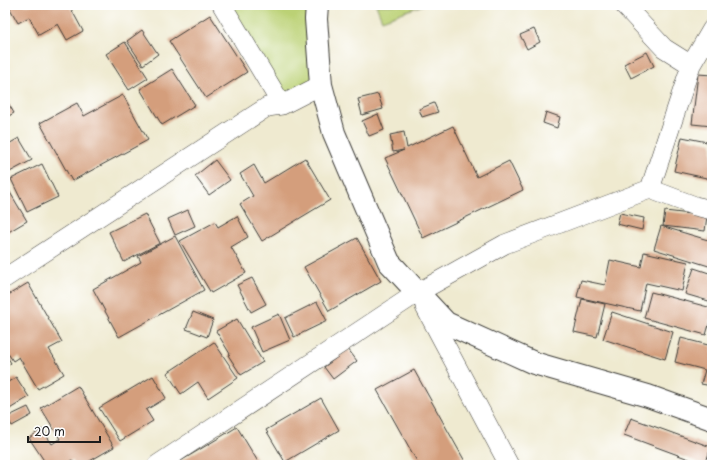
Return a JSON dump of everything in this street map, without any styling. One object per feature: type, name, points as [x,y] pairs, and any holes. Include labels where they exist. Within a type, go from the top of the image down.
[{"type":"main road","points":[[317,5],[316,19],[321,85],[334,133],[390,262],[446,324],[534,363],[648,396],[712,419]]},
{"type":"street","points":[[222,5],[282,105]]},
{"type":"street","points":[[624,5],[664,48],[692,66]]},
{"type":"street","points":[[650,189],[692,66],[712,28]]},
{"type":"street","points":[[5,278],[267,107],[282,105],[321,85]]},
{"type":"street","points":[[157,465],[417,293],[505,244],[650,189],[695,206],[712,210]]},
{"type":"street","points":[[417,293],[509,465]]},
{"type":"green space","points":[[227,5],[317,5],[321,85],[282,105]]},
{"type":"green space","points":[[376,5],[423,5],[382,20]]},
{"type":"building","points":[[8,5],[69,5],[83,31],[67,40],[58,24],[39,35],[29,17],[18,23]]},
{"type":"building","points":[[210,15],[247,72],[206,98],[169,41]]},
{"type":"building","points":[[534,29],[540,42],[527,49],[520,35]]},
{"type":"building","points":[[142,30],[158,54],[143,65],[127,41]]},
{"type":"building","points":[[125,42],[148,78],[129,90],[106,54]]},
{"type":"building","points":[[647,52],[654,66],[631,78],[624,64]]},
{"type":"building","points":[[172,69],[195,105],[162,125],[140,89]]},
{"type":"building","points":[[698,74],[712,75],[712,126],[692,124]]},
{"type":"building","points":[[378,94],[383,109],[362,115],[358,99]]},
{"type":"building","points":[[123,95],[148,140],[72,181],[40,123],[77,103],[84,116]]},
{"type":"building","points":[[5,98],[14,113],[5,118]]},
{"type":"building","points":[[434,103],[438,112],[422,117],[419,109]]},
{"type":"building","points":[[546,112],[560,117],[557,128],[543,123]]},
{"type":"building","points":[[378,114],[384,130],[369,136],[362,121]]},
{"type":"building","points":[[453,126],[477,177],[509,161],[523,190],[423,238],[385,158],[404,150],[393,152],[390,135],[404,132],[407,148]]},
{"type":"building","points":[[682,137],[712,143],[711,179],[674,171]]},
{"type":"building","points":[[19,138],[32,160],[6,174],[5,146]]},
{"type":"building","points":[[305,158],[330,200],[262,241],[240,204],[253,196],[240,174],[254,165],[264,183]]},
{"type":"building","points":[[215,160],[230,180],[209,195],[195,176]]},
{"type":"building","points":[[42,164],[58,197],[27,212],[11,179]]},
{"type":"building","points":[[5,184],[27,221],[5,234]]},
{"type":"building","points":[[188,210],[195,226],[175,235],[168,219]]},
{"type":"building","points":[[665,211],[707,216],[705,231],[663,226]]},
{"type":"building","points":[[620,213],[644,218],[642,230],[617,224]]},
{"type":"building","points":[[145,214],[160,243],[124,262],[109,232]]},
{"type":"building","points":[[237,216],[248,237],[231,247],[246,273],[211,293],[180,241],[215,222],[218,227]]},
{"type":"building","points":[[661,226],[708,240],[712,228],[712,267],[654,249]]},
{"type":"building","points":[[175,236],[204,290],[119,337],[93,289],[141,262],[138,256]]},
{"type":"building","points":[[357,238],[381,281],[329,311],[304,267]]},
{"type":"building","points":[[644,252],[688,262],[682,291],[646,283],[640,311],[577,297],[581,280],[605,285],[610,260],[641,267]]},
{"type":"building","points":[[694,268],[712,274],[712,302],[685,294]]},
{"type":"building","points":[[252,278],[266,304],[251,312],[237,285]]},
{"type":"building","points":[[28,283],[62,342],[49,349],[64,374],[38,389],[19,357],[13,361],[5,349],[5,297]]},
{"type":"building","points":[[651,292],[712,308],[712,314],[706,335],[644,318]]},
{"type":"building","points":[[582,299],[605,304],[597,337],[574,332]]},
{"type":"building","points":[[317,302],[327,321],[294,337],[285,318]]},
{"type":"building","points":[[193,312],[213,320],[207,337],[186,329]]},
{"type":"building","points":[[612,312],[673,332],[665,359],[603,339]]},
{"type":"building","points":[[279,314],[290,340],[262,352],[251,327]]},
{"type":"building","points":[[237,319],[263,362],[241,375],[228,355],[230,354],[216,331]]},
{"type":"building","points":[[681,338],[712,346],[712,386],[701,384],[705,370],[675,362]]},
{"type":"building","points":[[214,342],[238,378],[208,398],[198,382],[181,394],[167,373]]},
{"type":"building","points":[[348,349],[357,361],[333,379],[324,367]]},
{"type":"building","points":[[6,355],[11,363],[5,368],[5,356]]},
{"type":"building","points":[[414,370],[467,465],[419,465],[377,390]]},
{"type":"building","points":[[153,376],[166,398],[146,410],[153,421],[120,441],[99,408]]},
{"type":"building","points":[[16,377],[29,397],[5,411],[5,384]]},
{"type":"building","points":[[78,386],[114,447],[83,465],[75,465],[72,460],[63,465],[47,465],[29,438],[42,429],[52,444],[60,439],[41,408]]},
{"type":"building","points":[[321,398],[339,430],[285,462],[266,430]]},
{"type":"building","points":[[28,407],[32,415],[12,426],[7,417]]},
{"type":"building","points":[[631,418],[711,447],[705,465],[624,435]]},
{"type":"building","points":[[237,427],[260,465],[174,465]]}]
